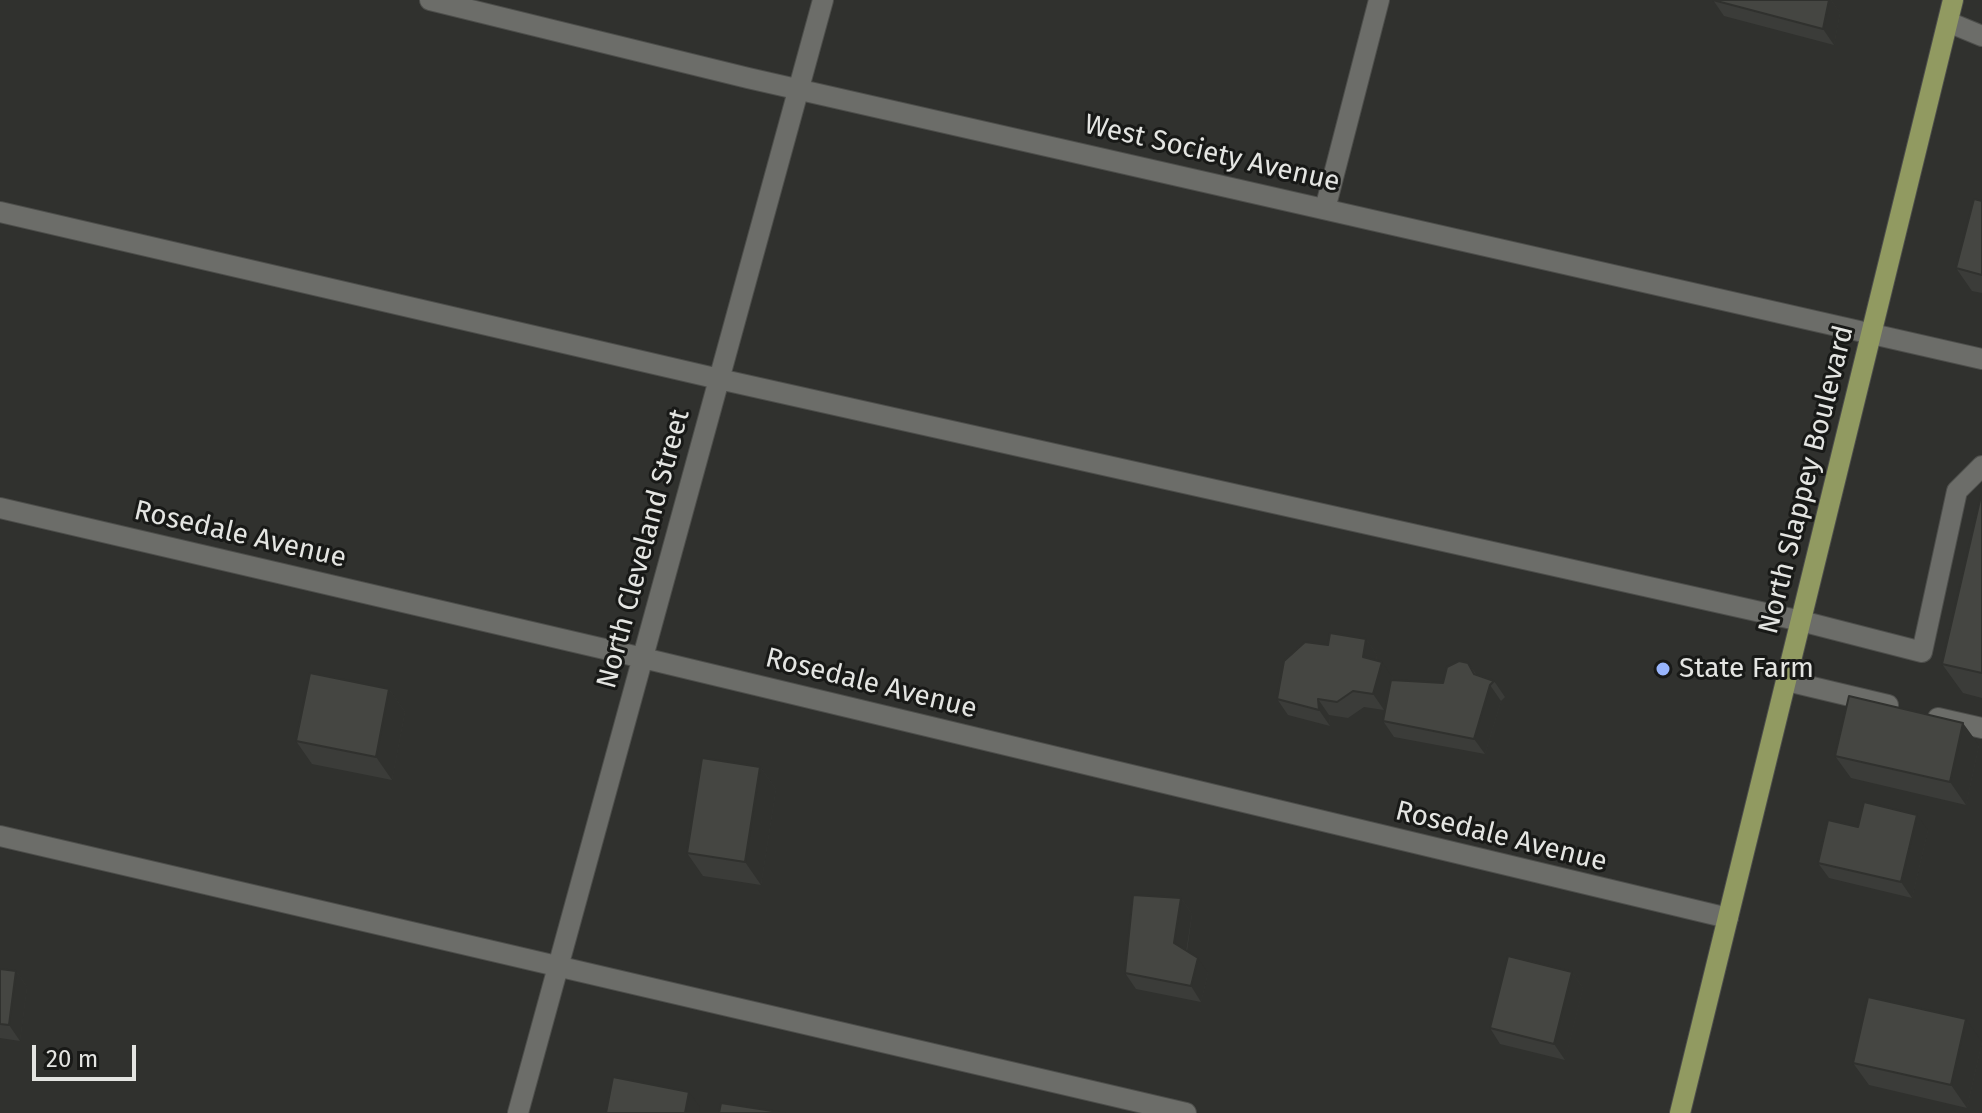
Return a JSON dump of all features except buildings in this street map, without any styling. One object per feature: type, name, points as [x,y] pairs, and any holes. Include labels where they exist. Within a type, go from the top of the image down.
[{"type":"main road","name":"North Slappey Boulevard","points":[[1680,1113],[1953,0]]},
{"type":"street","name":"West Society Avenue","points":[[430,0],[748,78],[800,87],[1982,359]]},
{"type":"street","name":"North Cleveland Street","points":[[518,1113],[823,0]]},
{"type":"street","points":[[1325,209],[1379,0]]},
{"type":"street","points":[[1948,22],[1982,36]]},
{"type":"street","points":[[0,212],[719,379],[1801,621],[1922,652],[1957,491],[1982,466]]},
{"type":"street","name":"Rosedale Avenue","points":[[0,508],[643,658],[1728,918]]},
{"type":"street","points":[[1787,681],[1982,728]]},
{"type":"street","points":[[0,836],[1186,1113]]},
{"type":"place","name":"State Farm","points":[[1663,669]]}]
